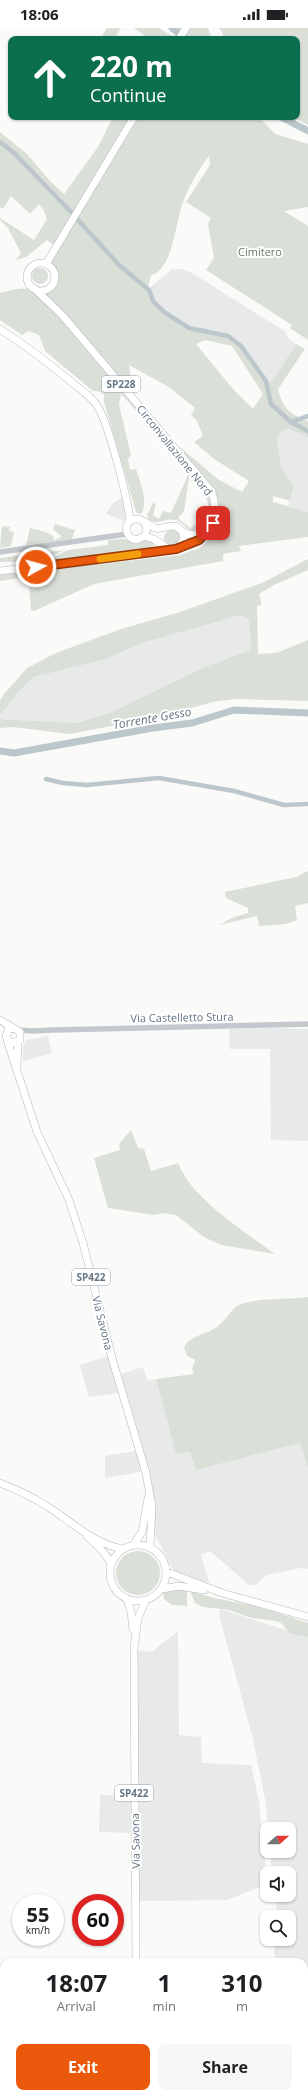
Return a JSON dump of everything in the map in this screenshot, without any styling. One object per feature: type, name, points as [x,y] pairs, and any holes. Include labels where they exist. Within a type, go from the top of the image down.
[{"type":"main road","points":[[46,264],[132,120]]},
{"type":"main road","points":[[47,298],[47,290],[51,286],[54,281],[54,273],[46,264],[38,263],[29,271],[28,281],[35,289],[43,290],[51,286]]},
{"type":"main road","name":"Circonvallazione Nord","points":[[35,289],[47,298],[212,492],[216,507],[213,523],[210,529],[199,540],[189,545],[181,546]]},
{"type":"main road","points":[[0,329],[43,357],[96,404],[103,418],[129,507],[137,521],[147,528],[145,536]]},
{"type":"main road","points":[[170,550],[160,543],[145,536],[136,540],[127,534],[126,526],[137,521],[157,528],[164,528],[172,525],[188,534],[203,535]]},
{"type":"main road","points":[[150,553],[158,548],[160,543],[160,535],[164,528]]},
{"type":"main road","points":[[0,571],[176,549],[181,546],[184,539],[182,531]]},
{"type":"main road","points":[[0,1020],[15,1029]]},
{"type":"main road","points":[[15,1029],[7,1032],[6,1038],[11,1043],[19,1041]]},
{"type":"main road","name":"SP422","points":[[15,1029],[21,1034],[19,1041]]},
{"type":"main road","name":"Via Savona","points":[[0,1030],[6,1038],[37,1132],[77,1220],[112,1358],[142,1458],[152,1507],[150,1547]]},
{"type":"main road","name":"Via Savona","points":[[17,1070],[19,1041]]},
{"type":"main road","points":[[0,1483],[45,1505],[75,1526],[108,1545],[123,1549]]},
{"type":"main road","name":"Via Savona","points":[[134,1544],[144,1525],[149,1490]]},
{"type":"main road","points":[[75,1526],[101,1549],[109,1559],[111,1566],[111,1580],[114,1587],[127,1599],[133,1601],[146,1600],[156,1596],[162,1589],[167,1572],[162,1557],[150,1547],[134,1544],[118,1553],[111,1566]]},
{"type":"main road","points":[[167,1572],[197,1587]]},
{"type":"main road","points":[[162,1589],[179,1586],[197,1587],[308,1617]]},
{"type":"main road","name":"Via Savona","points":[[127,1599],[131,1612],[134,1640],[134,1823],[136,1958]]},
{"type":"main road","name":"Via Savona","points":[[134,1640],[138,1618],[146,1600]]},
{"type":"main road","name":"Via Savona","points":[[137,1946],[141,1958]]},
{"type":"street","points":[[0,552],[127,534]]},
{"type":"street","name":"Via Castelletto Stura","points":[[15,1029],[33,1031],[308,1024]]},
{"type":"street","points":[[19,1041],[33,1031]]},
{"type":"shaded area","points":[[172,269],[182,269],[192,273],[286,332],[287,337],[296,344],[272,381],[266,384],[228,338],[182,327],[160,312],[147,293],[148,289]]},
{"type":"shaded area","points":[[287,428],[308,437],[308,512],[288,506],[294,486],[281,468],[277,438],[279,434]]},
{"type":"shaded area","points":[[122,497],[127,517],[124,521],[106,514],[112,504]]},
{"type":"shaded area","points":[[241,615],[249,619],[251,650],[204,667],[112,712],[77,723],[0,719],[0,715],[22,688],[34,677],[107,659],[139,644]]},
{"type":"shaded area","points":[[229,1029],[308,1029],[308,1141],[271,1140],[270,1049],[230,1049]]},
{"type":"shaded area","points":[[48,1036],[52,1053],[23,1061],[23,1046],[27,1040]]},
{"type":"shaded area","points":[[108,1356],[119,1393],[89,1397],[80,1365]]},
{"type":"shaded area","points":[[143,1367],[148,1381],[156,1379],[176,1454],[190,1452],[196,1470],[300,1443],[308,1469],[308,1569],[300,1568],[267,1575],[256,1585],[249,1585],[210,1551],[201,1555],[209,1583],[182,1575],[173,1570],[154,1532],[154,1500],[150,1472],[121,1374]]},
{"type":"shaded area","points":[[136,1451],[141,1472],[105,1478],[105,1456]]},
{"type":"shaded area","points":[[220,1609],[308,1637],[308,1958],[274,1958],[275,1946],[296,1946],[296,1910],[276,1910],[277,1902],[296,1902],[296,1866],[271,1866],[271,1858],[296,1858],[296,1822],[267,1822],[266,1804],[253,1739],[219,1615]]},
{"type":"shaded area","points":[[178,1631],[179,1735],[201,1737],[202,1763],[251,1765],[259,1801],[261,1822],[260,1858],[264,1858],[265,1866],[260,1866],[260,1887],[227,1900],[138,1900],[137,1650],[152,1652]]},
{"type":"shaded area","points":[[100,1795],[131,1796],[131,1833],[99,1832]]},
{"type":"green space","points":[[107,28],[121,28],[116,36],[102,36]]},
{"type":"green space","points":[[134,28],[159,28],[172,36],[145,36]]},
{"type":"green space","points":[[177,28],[208,28],[211,36],[189,36]]},
{"type":"green space","points":[[219,28],[308,28],[308,125],[298,120],[300,120],[300,36],[223,36]]},
{"type":"green space","name":"Cimitero","points":[[112,120],[262,120],[275,134],[308,144],[308,207],[284,211],[308,226],[308,340],[290,328],[292,325],[206,270],[214,258],[208,224],[211,218],[186,202],[210,165],[209,156],[194,178],[185,196],[169,254],[164,264],[158,271],[151,275],[147,293],[161,311],[182,327],[228,338],[240,346],[266,384],[272,381],[296,344],[305,349],[278,389],[282,401],[288,410],[296,416],[308,421],[308,437],[287,428],[279,434],[277,438],[281,468],[294,486],[290,501],[273,496],[273,502],[308,512],[308,537],[239,546],[241,551],[223,554],[223,561],[94,584],[34,611],[31,610],[29,579],[27,577],[0,581],[0,575],[181,555],[199,548],[213,533],[218,512],[217,499],[179,450],[181,448],[219,480],[242,492],[249,481],[214,459],[194,442],[203,436],[197,421],[191,415],[195,408],[169,387],[129,365],[131,380],[123,388],[147,416],[145,420],[121,394],[119,405],[131,455],[128,459],[130,470],[136,469],[144,497],[144,508],[142,513],[139,514],[136,512],[104,402],[104,395],[98,391],[93,391],[45,351],[39,335],[29,331],[22,335],[0,320],[0,293],[21,288],[45,293],[57,286],[57,278],[51,262],[54,245],[47,240],[26,257],[16,260],[21,253],[8,228],[0,220],[0,218],[34,240],[47,219],[39,204],[30,214],[11,196],[3,209],[0,207],[0,132],[27,154],[49,180],[64,194],[98,147]],"holes":[[[205,340],[232,346],[263,394],[253,409],[234,390],[196,344]]]},
{"type":"green space","points":[[37,268],[43,268],[48,273],[46,282],[43,284],[37,284],[32,279],[32,273]]},
{"type":"green space","points":[[178,455],[206,489],[213,508],[210,520],[194,531],[188,529],[180,522],[175,520],[171,519],[155,522],[148,519],[147,515],[153,503],[156,504],[153,515],[159,519],[163,511],[171,513],[188,475],[174,458]],"holes":[[[189,478],[206,498],[208,510],[205,516],[190,528],[178,518],[184,511]]]},
{"type":"green space","points":[[55,524],[75,530],[72,539],[26,545],[30,528],[46,532],[53,536],[54,540],[60,538],[61,536],[53,529]]},
{"type":"green space","points":[[2,526],[10,527],[9,531],[14,532],[11,546],[0,548]]},
{"type":"green space","points":[[169,530],[175,530],[180,535],[178,544],[175,546],[169,546],[164,541],[164,535]]},
{"type":"green space","points":[[125,539],[134,544],[147,540],[153,542],[154,546],[150,549],[41,563],[68,550],[108,545],[108,540]]},
{"type":"green space","points":[[65,550],[39,561],[0,562],[0,558]]},
{"type":"green space","points":[[308,559],[308,570],[274,585],[259,594],[262,604],[257,606],[258,654],[276,653],[308,640],[308,701],[237,699],[217,701],[157,717],[70,734],[13,727],[0,728],[0,719],[77,723],[112,712],[204,667],[251,650],[249,619],[241,615],[139,644],[107,659],[34,677],[22,688],[0,715],[0,701],[4,694],[27,668],[56,653],[121,629],[180,612],[262,583]]},
{"type":"green space","points":[[308,871],[308,903],[295,906],[297,920],[286,924],[259,926],[257,916],[219,925],[232,918],[248,913],[248,908],[226,898],[225,892],[296,877]]},
{"type":"green space","points":[[131,1130],[138,1148],[144,1149],[151,1171],[178,1163],[185,1176],[207,1202],[234,1225],[275,1254],[221,1245],[204,1237],[176,1215],[162,1213],[154,1215],[108,1208],[94,1158],[120,1150],[119,1144]]},
{"type":"green space","points":[[308,1297],[308,1469],[300,1443],[196,1470],[190,1452],[176,1454],[156,1379],[194,1374],[192,1369],[195,1360],[187,1356],[184,1347],[195,1337],[218,1326],[237,1306],[252,1301]]},
{"type":"green space","points":[[134,1551],[142,1551],[154,1557],[160,1569],[160,1577],[154,1589],[142,1595],[134,1595],[122,1589],[116,1577],[116,1569],[122,1557]]},
{"type":"green space","points":[[172,1589],[187,1590],[187,1606],[172,1605],[164,1599],[163,1592]]},
{"type":"green space","points":[[190,1591],[214,1598],[260,1607],[308,1623],[308,1637],[289,1633],[281,1623],[276,1621],[252,1618],[228,1610],[203,1607],[195,1603]]},
{"type":"waterway","points":[[172,28],[182,36]]},
{"type":"waterway","points":[[287,120],[308,131]]},
{"type":"waterway","points":[[0,142],[14,153],[73,214]]},
{"type":"waterway","points":[[77,219],[118,264],[149,290],[153,301],[164,312],[189,328],[228,336],[241,346],[266,381],[271,404],[291,422],[308,416]]},
{"type":"waterway","points":[[291,422],[308,431]]},
{"type":"waterway","name":"Torrente Gesso","points":[[0,751],[14,753],[153,728],[192,723],[234,710],[308,713]]},
{"type":"waterway","points":[[46,779],[63,783],[87,785],[159,778],[234,791],[284,805],[308,804]]},
{"type":"slow traffic","points":[[100,559],[138,554]]},
{"type":"route","points":[[36,567],[173,550],[199,540],[210,529],[213,523]]}]
